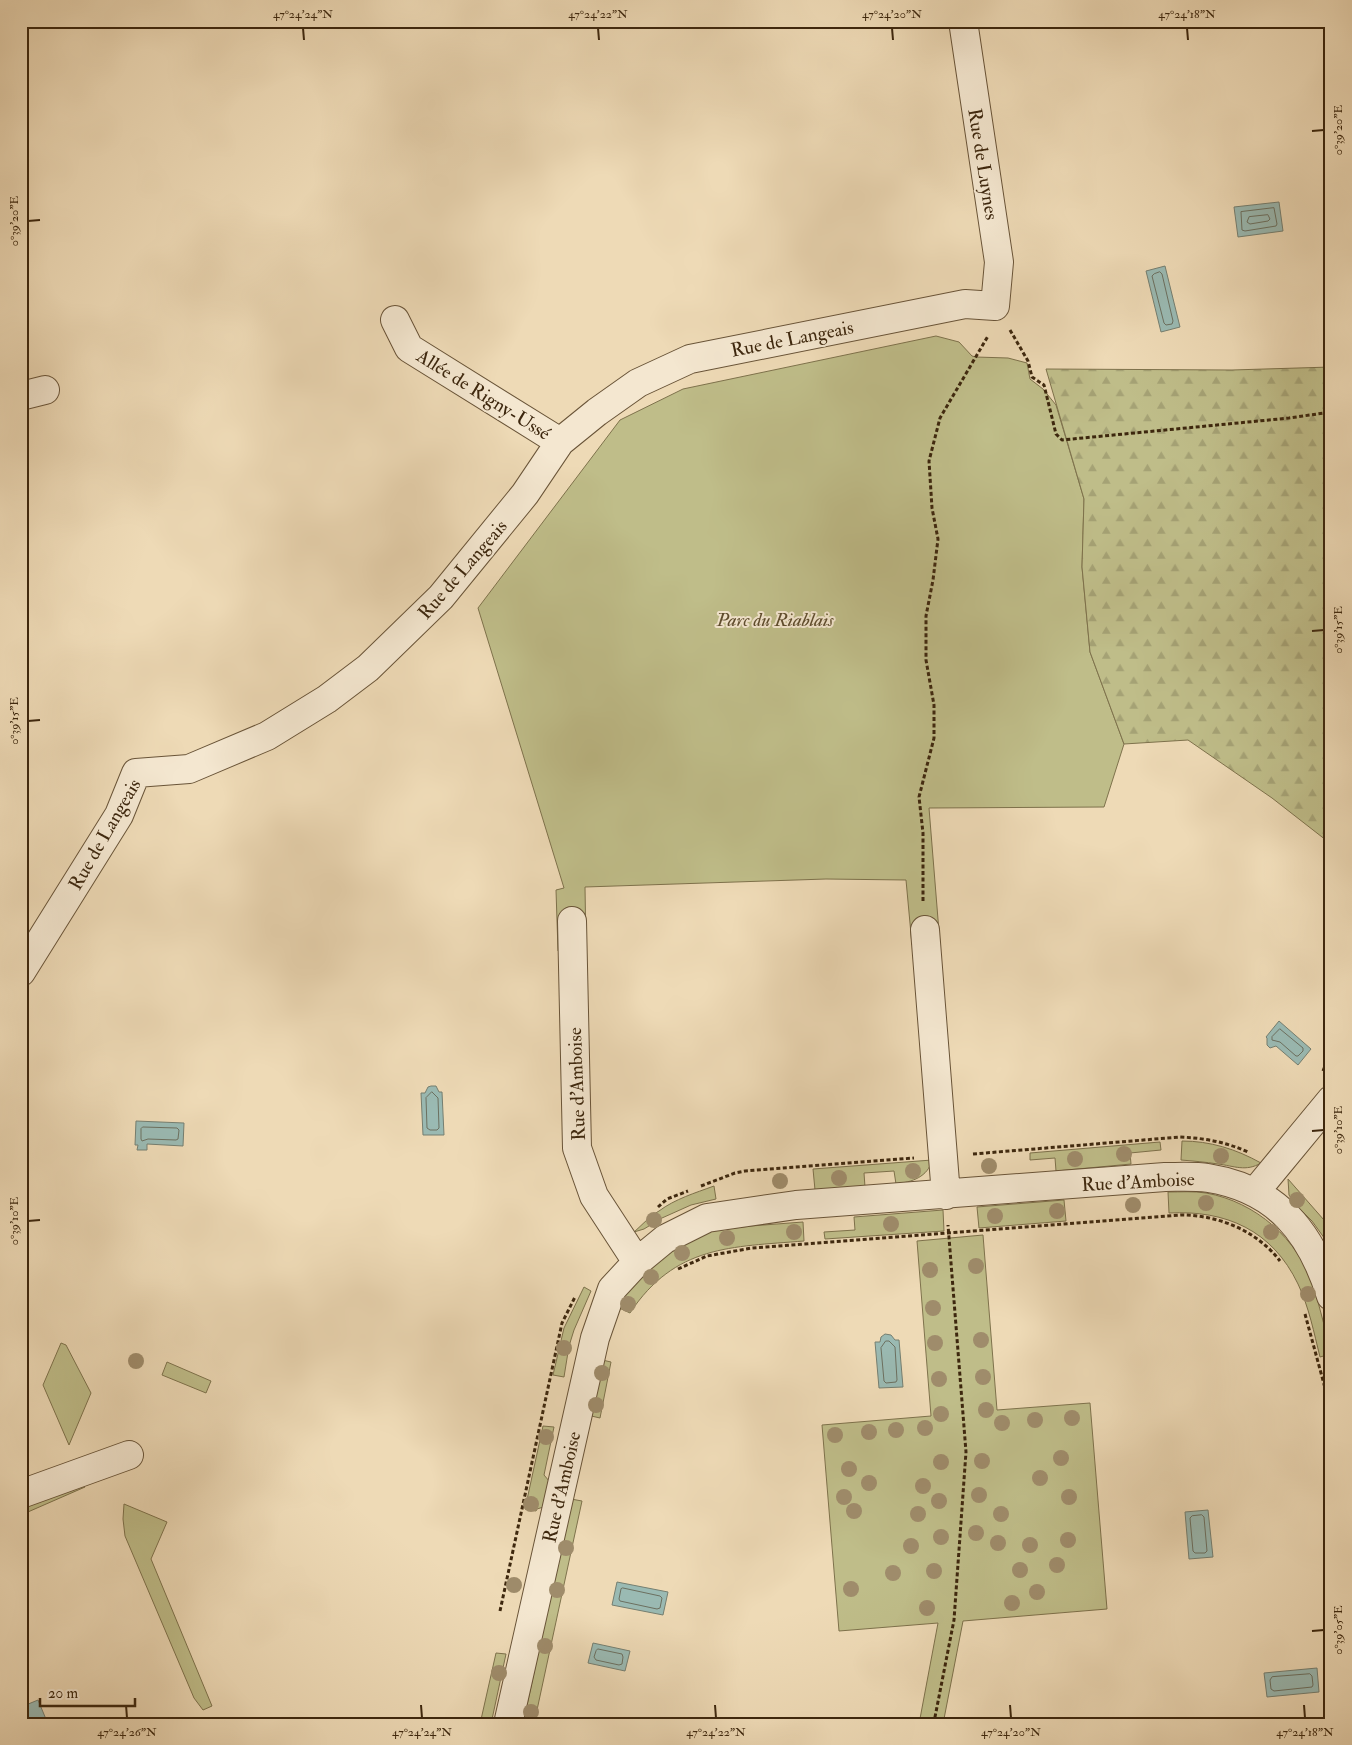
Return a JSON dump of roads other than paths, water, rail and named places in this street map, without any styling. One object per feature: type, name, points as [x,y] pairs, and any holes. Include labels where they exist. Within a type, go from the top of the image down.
[{"type":"street","name":"Rue de Luynes","points":[[963,21],[999,262],[995,306]]},
{"type":"street","name":"Rue de Langeais","points":[[21,972],[119,816],[136,773],[189,769],[267,736],[327,699],[361,673],[441,597],[525,494],[560,442],[597,412],[638,383],[690,359],[965,304],[995,306]]},
{"type":"street","name":"Allée de Rigny-Ussé","points":[[395,320],[409,348],[560,442]]},
{"type":"street","name":"Rue d'Amboise","points":[[572,921],[577,1148],[594,1196],[637,1262]]},
{"type":"street","points":[[925,930],[946,1195]]},
{"type":"street","points":[[1255,1192],[1331,1100]]},
{"type":"street","name":"Rue d'Amboise","points":[[508,1724],[595,1338],[612,1289],[637,1262],[665,1239],[707,1218],[796,1206],[1165,1177],[1206,1178],[1232,1183],[1255,1192],[1288,1218],[1304,1236],[1315,1254],[1331,1296]]},
{"type":"street","points":[[21,1494],[129,1455]]},
{"type":"water","points":[[1279,202],[1283,231],[1238,237],[1234,207]]},
{"type":"water","points":[[1165,266],[1180,327],[1161,332],[1146,271]]},
{"type":"water","points":[[1279,1021],[1311,1049],[1298,1065],[1276,1046],[1270,1048],[1267,1045],[1266,1037]]},
{"type":"water","points":[[436,1086],[439,1092],[442,1092],[444,1135],[423,1135],[421,1093],[425,1093],[428,1087]]},
{"type":"water","points":[[136,1121],[184,1123],[183,1146],[147,1144],[147,1150],[137,1150],[138,1145],[135,1145]]},
{"type":"water","points":[[885,1334],[891,1335],[895,1340],[899,1340],[903,1387],[879,1388],[875,1342],[880,1342],[881,1337]]},
{"type":"water","points":[[1208,1510],[1213,1557],[1189,1559],[1185,1512]]},
{"type":"water","points":[[617,1582],[668,1592],[663,1615],[612,1605]]},
{"type":"water","points":[[593,1643],[630,1651],[625,1671],[588,1663]]},
{"type":"water","points":[[1317,1668],[1319,1692],[1267,1697],[1264,1673]]},
{"type":"water","points":[[38,1700],[48,1724],[23,1724],[21,1707]]},
{"type":"park label","name":"Parc du Riablais","points":[[775,619]]}]
